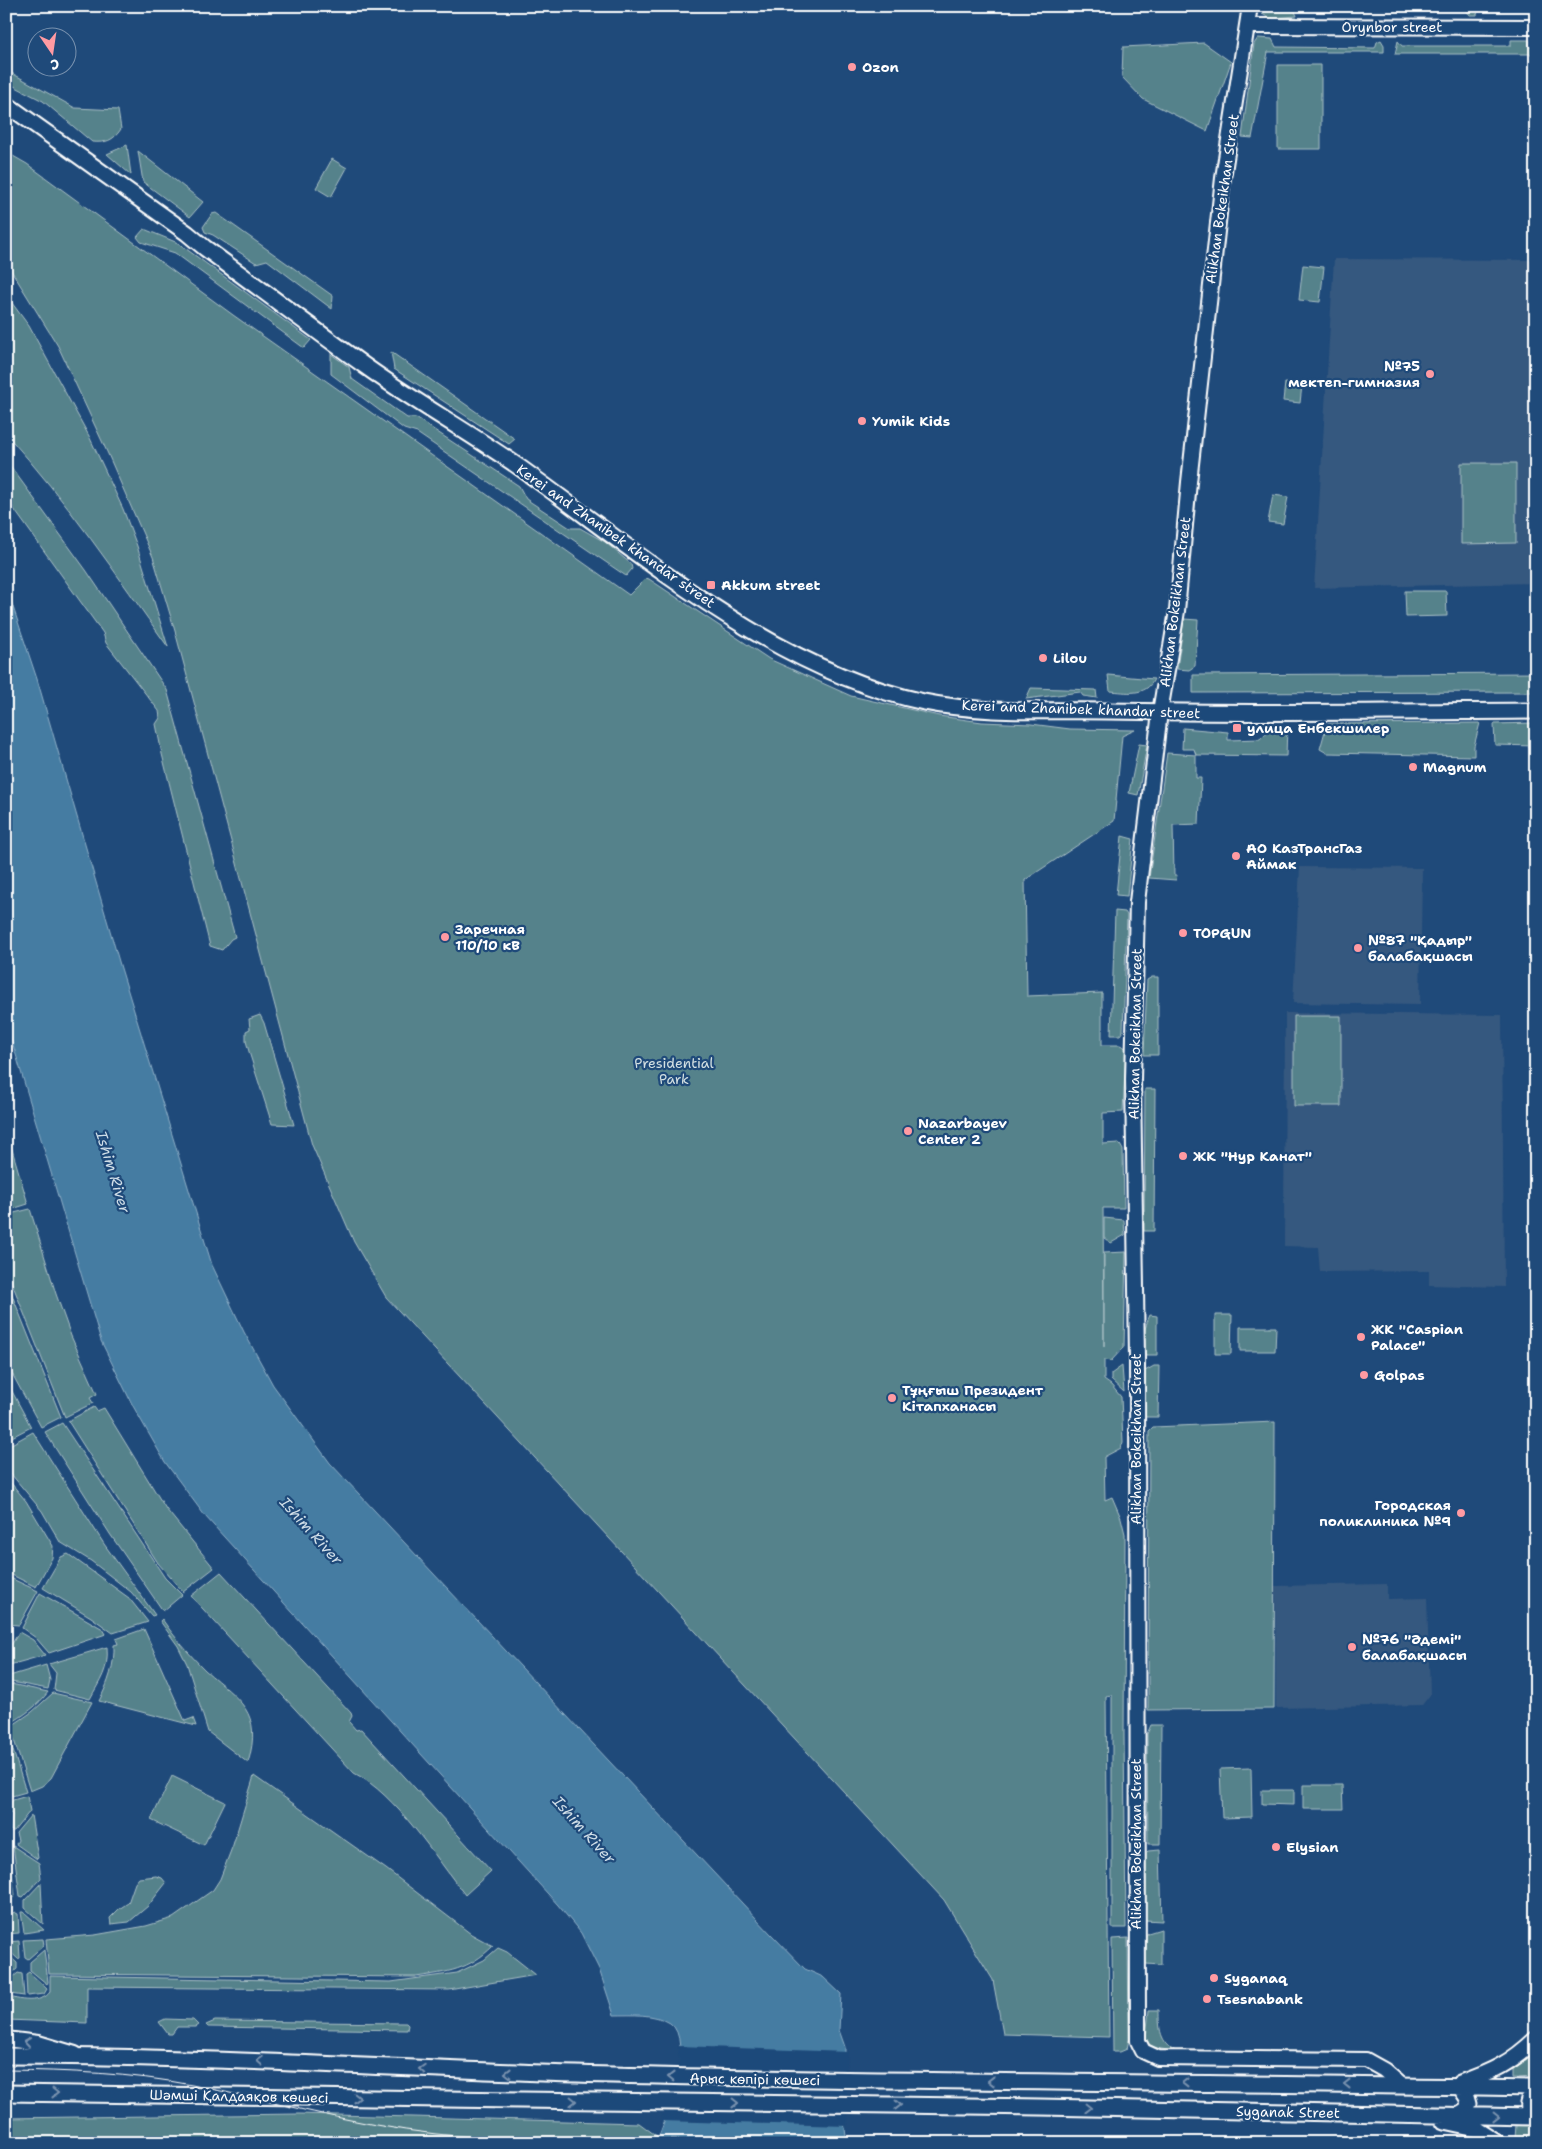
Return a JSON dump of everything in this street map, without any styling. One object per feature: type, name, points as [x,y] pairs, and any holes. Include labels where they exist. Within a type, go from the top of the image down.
[{"type":"main road","name":"Kerei and Zhanibek khandar street","points":[[6,104],[187,233],[208,243],[308,324],[367,367],[511,461],[647,560],[726,614],[779,646],[853,680],[926,702],[986,709],[1160,712],[1536,711]]},
{"type":"main road","points":[[1455,2087],[1492,2072],[1506,2064],[1536,2039]]},
{"type":"main road","points":[[6,2056],[81,2056]]},
{"type":"main road","name":"Арыс көпірі көшесі","points":[[81,2056],[235,2060],[471,2072],[812,2080],[1039,2082]]},
{"type":"main road","name":"Syganak Street","points":[[1039,2082],[1368,2084],[1536,2088]]},
{"type":"main road","points":[[1455,2087],[1468,2097],[1469,2104],[1466,2111],[1458,2116]]},
{"type":"main road","name":"Шәмші Қалдаяқов көшесі","points":[[6,2092],[471,2100]]},
{"type":"main road","points":[[1535,2118],[1528,2112],[1527,2106],[1529,2100],[1536,2098]]},
{"type":"main road","name":"Арыс көпірі көшесі","points":[[471,2100],[1040,2107]]},
{"type":"main road","name":"Syganak Street","points":[[1040,2107],[1535,2118]]},
{"type":"main road","points":[[1409,2115],[1476,2129],[1498,2143]]},
{"type":"street","name":"Alikhan Bokeikhan Street","points":[[1250,6],[1223,178],[1189,482],[1177,611],[1160,712],[1137,902],[1133,1080],[1137,1358],[1137,2036],[1143,2051],[1158,2058],[1350,2059],[1366,2060],[1372,2063]]},
{"type":"street","name":"Orynbor street","points":[[1248,26],[1536,27]]},
{"type":"street","points":[[6,2039],[38,2044],[81,2056]]},
{"type":"street","points":[[1368,2084],[1371,2079],[1372,2063],[1384,2070],[1401,2085]]},
{"type":"shaded area","name":"№75 мектеп-гимназия","points":[[1334,259],[1531,260],[1536,583],[1314,588]]},
{"type":"shaded area","name":"№87 \"Қадыр\" балабақшасы","points":[[1300,867],[1422,868],[1420,1005],[1293,1003]]},
{"type":"shaded area","points":[[1285,1013],[1502,1015],[1504,1287],[1429,1285],[1429,1271],[1320,1272],[1318,1247],[1284,1246]]},
{"type":"shaded area","name":"№76 \"Әдемі\" балабақшасы","points":[[1387,1584],[1387,1599],[1427,1598],[1430,1695],[1422,1705],[1276,1708],[1275,1586]]},
{"type":"green space","points":[[1259,6],[1479,6],[1477,15],[1470,15],[1465,9],[1293,7],[1297,16],[1270,18],[1262,14]]},
{"type":"green space","points":[[1258,38],[1272,39],[1276,47],[1375,48],[1377,42],[1381,40],[1384,45],[1384,52],[1268,52],[1252,138],[1242,137],[1254,44]]},
{"type":"green space","points":[[1511,40],[1529,40],[1529,47],[1536,47],[1536,54],[1395,54],[1398,41],[1402,46],[1511,46]]},
{"type":"green space","points":[[1204,43],[1231,62],[1207,131],[1143,99],[1122,77],[1123,47]]},
{"type":"green space","points":[[1278,65],[1321,65],[1321,149],[1278,149]]},
{"type":"green space","points":[[6,70],[75,108],[118,110],[121,129],[109,140],[92,142],[43,101],[6,82]]},
{"type":"green space","points":[[127,145],[131,175],[107,154]]},
{"type":"green space","points":[[138,151],[203,202],[190,217],[143,182]]},
{"type":"green space","name":"Presidential Park","points":[[6,152],[27,164],[233,315],[629,595],[646,578],[649,579],[769,659],[851,696],[939,716],[982,722],[1031,724],[1070,729],[1135,730],[1122,736],[1114,821],[1025,880],[1027,996],[1102,993],[1102,1045],[1120,1045],[1126,1048],[1123,1112],[1103,1113],[1103,1144],[1119,1143],[1123,1150],[1124,1208],[1103,1208],[1104,1347],[1104,1253],[1126,1252],[1124,1347],[1111,1361],[1104,1360],[1104,1380],[1121,1397],[1123,1442],[1121,1448],[1104,1457],[1105,1500],[1112,1497],[1121,1518],[1125,1534],[1124,1734],[1126,1928],[1112,1928],[1112,1695],[1106,1696],[1109,2037],[1003,2034],[993,1980],[944,1900],[386,1297],[354,1242],[312,1145],[175,631],[153,557],[58,346],[6,262]]},
{"type":"green space","points":[[332,159],[347,168],[331,197],[316,188]]},
{"type":"green space","points":[[216,213],[333,296],[332,309],[267,260],[256,263],[213,235],[205,232],[203,227],[212,214]]},
{"type":"green space","points":[[144,229],[178,243],[311,340],[304,348],[175,253],[141,242],[137,237]]},
{"type":"green space","points":[[1303,265],[1324,267],[1320,302],[1299,300]]},
{"type":"green space","points":[[6,295],[29,326],[89,436],[123,509],[137,546],[168,647],[50,485],[6,434]]},
{"type":"green space","points":[[391,352],[515,439],[509,444],[394,369]]},
{"type":"green space","points":[[331,354],[349,367],[352,379],[407,418],[416,418],[519,486],[526,499],[570,528],[580,528],[605,542],[631,564],[632,569],[626,576],[417,433],[404,429],[331,374]]},
{"type":"green space","points":[[1285,383],[1302,385],[1300,403],[1283,401]]},
{"type":"green space","points":[[6,460],[86,570],[167,690],[235,937],[222,950],[210,946],[162,754],[156,724],[160,718],[159,711],[106,643],[103,633],[6,498]]},
{"type":"green space","points":[[1461,463],[1516,463],[1516,543],[1461,544]]},
{"type":"green space","points":[[1273,495],[1288,497],[1283,524],[1268,522]]},
{"type":"green space","points":[[1405,591],[1446,591],[1447,616],[1406,617]]},
{"type":"green space","points":[[1184,619],[1198,620],[1195,666],[1189,670],[1177,669]]},
{"type":"green space","points":[[1536,673],[1536,692],[1193,693],[1193,675]]},
{"type":"green space","points":[[1108,675],[1154,679],[1146,689],[1141,691],[1110,691]]},
{"type":"green space","points":[[1031,688],[1096,690],[1097,698],[1083,696],[1080,692],[1026,699]]},
{"type":"green space","points":[[1480,723],[1474,746],[1474,756],[1327,753],[1320,749],[1327,724]]},
{"type":"green space","points":[[1536,723],[1536,746],[1495,745],[1494,724]]},
{"type":"green space","points":[[1287,727],[1286,756],[1196,755],[1194,749],[1182,749],[1183,728],[1228,732],[1228,740],[1260,739],[1272,730]]},
{"type":"green space","points":[[1139,744],[1147,745],[1138,795],[1129,793]]},
{"type":"green space","points":[[1167,753],[1196,755],[1196,778],[1201,778],[1199,824],[1173,825],[1174,875],[1177,875],[1176,880],[1149,878]]},
{"type":"green space","points":[[1122,836],[1133,839],[1127,896],[1116,895]]},
{"type":"green space","points":[[1115,911],[1125,912],[1127,915],[1123,1031],[1120,1035],[1111,1035]]},
{"type":"green space","points":[[1152,977],[1158,977],[1158,1055],[1144,1055],[1147,980]]},
{"type":"green space","points":[[260,1015],[294,1125],[272,1124],[250,1055],[246,1041],[246,1031],[250,1029],[249,1019]]},
{"type":"green space","points":[[1294,1016],[1341,1016],[1341,1106],[1294,1106]]},
{"type":"green space","points":[[1145,1089],[1155,1089],[1154,1231],[1144,1231]]},
{"type":"green space","points":[[6,1129],[28,1204],[6,1211]]},
{"type":"green space","points":[[30,1209],[71,1336],[97,1394],[90,1398],[93,1403],[65,1417],[6,1268],[6,1215]]},
{"type":"green space","points":[[1104,1218],[1124,1220],[1125,1235],[1111,1243],[1104,1238]]},
{"type":"green space","points":[[6,1280],[61,1417],[41,1427],[9,1368],[6,1356]]},
{"type":"green space","points":[[1150,1315],[1157,1316],[1157,1355],[1146,1355],[1143,1346],[1146,1324]]},
{"type":"green space","points":[[1215,1315],[1232,1315],[1231,1354],[1215,1354]]},
{"type":"green space","points":[[1240,1327],[1276,1327],[1275,1351],[1240,1351]]},
{"type":"green space","points":[[1122,1366],[1124,1392],[1111,1380],[1111,1374]]},
{"type":"green space","points":[[1154,1366],[1159,1366],[1158,1417],[1144,1417],[1145,1371]]},
{"type":"green space","points":[[6,1380],[31,1427],[6,1440]]},
{"type":"green space","points":[[94,1407],[97,1411],[104,1408],[166,1509],[214,1568],[183,1592],[158,1563],[68,1421]]},
{"type":"green space","points":[[1275,1422],[1274,1709],[1148,1710],[1149,1431],[1153,1427]]},
{"type":"green space","points":[[62,1423],[165,1578],[182,1595],[163,1611],[110,1534],[45,1432]]},
{"type":"green space","points":[[33,1432],[104,1544],[155,1615],[152,1616],[131,1592],[91,1561],[60,1542],[42,1511],[6,1468],[6,1447]]},
{"type":"green space","points":[[6,1477],[26,1501],[53,1546],[52,1558],[36,1587],[6,1572]]},
{"type":"green space","points":[[68,1554],[129,1598],[148,1622],[113,1633],[91,1617],[43,1588],[61,1557]]},
{"type":"green space","points":[[221,1572],[351,1713],[352,1716],[349,1722],[356,1730],[361,1729],[491,1871],[465,1895],[400,1811],[370,1783],[354,1773],[191,1596]]},
{"type":"green space","points":[[6,1576],[38,1591],[19,1625],[6,1624]]},
{"type":"green space","points":[[40,1593],[103,1629],[106,1634],[49,1653],[36,1638],[22,1628]]},
{"type":"green space","points":[[162,1619],[193,1658],[229,1690],[245,1709],[253,1731],[248,1763],[208,1732],[187,1664],[178,1646],[160,1621]]},
{"type":"green space","points":[[144,1629],[185,1721],[193,1718],[196,1726],[99,1701],[110,1674],[114,1645],[118,1644],[116,1639]]},
{"type":"green space","points":[[19,1632],[33,1640],[45,1655],[6,1666],[6,1654]]},
{"type":"green space","points":[[107,1647],[105,1669],[90,1699],[54,1690],[56,1673],[49,1664]]},
{"type":"green space","points":[[46,1665],[50,1680],[48,1689],[6,1681],[6,1677]]},
{"type":"green space","points":[[6,1683],[48,1692],[30,1710],[9,1724],[6,1716]]},
{"type":"green space","points":[[53,1693],[92,1702],[51,1778],[42,1786],[30,1791],[10,1727],[32,1712]]},
{"type":"green space","points":[[1151,1725],[1161,1725],[1160,1844],[1148,1844],[1147,1734]]},
{"type":"green space","points":[[6,1728],[26,1792],[12,1796],[6,1777]]},
{"type":"green space","points":[[1251,1768],[1252,1817],[1222,1818],[1220,1769]]},
{"type":"green space","points":[[172,1776],[225,1802],[204,1845],[151,1820]]},
{"type":"green space","points":[[254,1776],[386,1869],[471,1934],[493,1946],[475,1960],[458,1969],[416,1977],[49,1974],[46,1939],[95,1935],[146,1926],[173,1918],[213,1890],[220,1879],[233,1845]]},
{"type":"green space","points":[[1303,1785],[1342,1785],[1343,1809],[1303,1809]]},
{"type":"green space","points":[[1262,1790],[1294,1790],[1294,1805],[1262,1804]]},
{"type":"green space","points":[[27,1796],[30,1811],[14,1831],[11,1831],[12,1814],[8,1806],[13,1800]]},
{"type":"green space","points":[[31,1815],[37,1859],[16,1844],[18,1840],[16,1833]]},
{"type":"green space","points":[[13,1846],[39,1863],[41,1878],[23,1897],[20,1896]]},
{"type":"green space","points":[[6,1847],[9,1848],[15,1896],[13,1898],[6,1892]]},
{"type":"green space","points":[[1160,1850],[1162,1921],[1145,1920],[1144,1855],[1148,1851]]},
{"type":"green space","points":[[156,1876],[162,1878],[166,1883],[148,1906],[129,1922],[111,1924],[110,1918],[128,1903],[135,1883],[139,1878]]},
{"type":"green space","points":[[41,1883],[43,1924],[25,1908],[25,1900]]},
{"type":"green space","points":[[14,1912],[18,1914],[19,1933],[6,1934],[6,1920]]},
{"type":"green space","points":[[21,1912],[24,1912],[44,1930],[24,1933]]},
{"type":"green space","points":[[1161,1929],[1161,1965],[1146,1964],[1144,1939],[1148,1933]]},
{"type":"green space","points":[[1128,1938],[1129,2039],[1127,2049],[1113,2052],[1112,1939]]},
{"type":"green space","points":[[43,1939],[44,1945],[28,1959],[25,1957],[23,1940]]},
{"type":"green space","points":[[19,1941],[20,1958],[18,1959],[6,1948],[6,1942]]},
{"type":"green space","points":[[498,1948],[507,1952],[536,1975],[449,1990],[87,1987],[87,2023],[6,2020],[6,1995],[23,2000],[35,2000],[46,1996],[50,1992],[50,1976],[391,1982],[457,1973],[484,1960]]},
{"type":"green space","points":[[44,1950],[47,1984],[30,1970],[30,1962]]},
{"type":"green space","points":[[6,1953],[17,1963],[17,1969],[6,1978]]},
{"type":"green space","points":[[29,1972],[47,1989],[44,1994],[27,1996],[26,1974]]},
{"type":"green space","points":[[18,1973],[22,1974],[24,1996],[10,1994],[6,1990],[6,1983]]},
{"type":"green space","points":[[1149,2010],[1159,2010],[1161,2034],[1167,2044],[1178,2052],[1151,2047],[1146,2038]]},
{"type":"green space","points":[[165,2019],[193,2020],[198,2025],[195,2027],[177,2027],[172,2034],[168,2034],[159,2022]]},
{"type":"green space","points":[[215,2021],[406,2023],[408,2025],[407,2030],[208,2027],[206,2025]]},
{"type":"green space","points":[[1536,2043],[1536,2078],[1513,2077],[1513,2069],[1525,2061],[1523,2055]]},
{"type":"green space","points":[[299,2114],[639,2123],[658,2137],[656,2143],[6,2143],[6,2118]]},
{"type":"green space","points":[[1517,2125],[1536,2126],[1536,2143],[1512,2143],[1516,2138]]},
{"type":"water","name":"Ishim River","points":[[6,586],[37,679],[120,965],[212,1265],[244,1332],[273,1385],[330,1463],[771,1934],[805,1969],[823,1977],[841,1994],[839,2030],[845,2047],[844,2122],[847,2143],[656,2143],[666,2117],[676,2081],[680,2046],[677,2032],[670,2023],[657,2018],[643,2015],[614,2015],[599,1969],[581,1933],[558,1905],[205,1516],[165,1462],[133,1406],[101,1341],[6,1021]]},
{"type":"pier","points":[[679,2046],[848,2052],[847,2126],[661,2121],[678,2063]]},
{"type":"tram line","points":[[6,2070],[99,2073],[169,2081],[375,2125],[456,2136],[662,2139],[773,2143]]},
{"type":"place","name":"Ozon","points":[[852,67]]},
{"type":"place","name":"№75 мектеп-гимназия","points":[[1430,374]]},
{"type":"place","name":"Yumik Kids","points":[[862,421]]},
{"type":"place","name":"Akkum street","points":[[711,585]]},
{"type":"place","name":"Lilou","points":[[1043,658]]},
{"type":"place","name":"улица Енбекшилер","points":[[1237,728]]},
{"type":"place","name":"Magnum","points":[[1413,767]]},
{"type":"place","name":"АО КазТрансГаз Аймак","points":[[1236,856]]},
{"type":"place","name":"TOPGUN","points":[[1183,933]]},
{"type":"place","name":"Заречная 110/10 кВ","points":[[445,937]]},
{"type":"place","name":"№87 \"Қадыр\" балабақшасы","points":[[1358,948]]},
{"type":"place","name":"Nazarbayev Center 2","points":[[908,1131]]},
{"type":"place","name":"ЖК \"Нур Канат\"","points":[[1183,1156]]},
{"type":"place","name":"ЖК \"Caspian Palace\"","points":[[1361,1337]]},
{"type":"place","name":"Golpas","points":[[1364,1375]]},
{"type":"place","name":"Тұңғыш Президент Кітапханасы","points":[[892,1398]]},
{"type":"place","name":"Городская поликлиника №9","points":[[1461,1513]]},
{"type":"place","name":"№76 \"Әдемі\" балабақшасы","points":[[1352,1647]]},
{"type":"place","name":"Elysian","points":[[1276,1847]]},
{"type":"place","name":"Syganaq","points":[[1214,1978]]},
{"type":"place","name":"Tsesnabank","points":[[1207,1999]]}]
